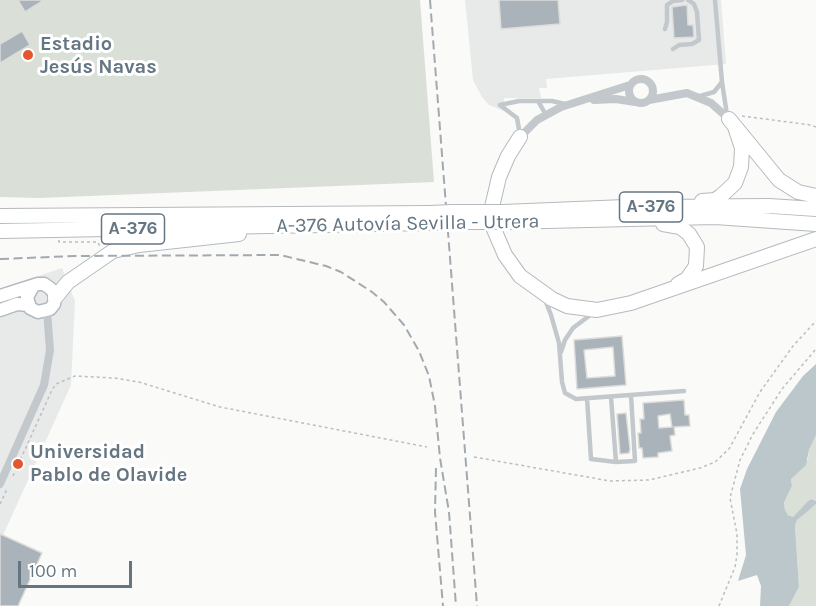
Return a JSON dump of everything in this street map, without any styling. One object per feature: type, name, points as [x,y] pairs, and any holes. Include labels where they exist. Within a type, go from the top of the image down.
[{"type":"main road","points":[[731,121],[779,180],[798,192],[816,196]]},
{"type":"main road","points":[[625,207],[708,200],[721,196],[735,183],[741,166],[742,148],[731,121]]},
{"type":"main road","points":[[520,137],[508,156],[493,197],[492,219],[498,242],[513,267],[527,283],[567,306],[597,310],[631,303],[816,239]]},
{"type":"main road","name":"A-376 Autovía Sevilla - Utrera","points":[[504,217],[625,207],[816,207]]},
{"type":"main road","name":"A-376 Autovía Sevilla - Utrera","points":[[0,216],[88,217],[145,223],[266,226],[453,217],[598,220],[715,217],[816,224]]},
{"type":"main road","name":"A-376 Autovía Sevilla - Utrera","points":[[0,231],[96,230],[145,223],[430,218]]},
{"type":"main road","points":[[598,220],[617,223],[667,224],[680,227],[690,234],[697,247],[696,266],[687,279],[663,292]]},
{"type":"main road","points":[[55,298],[68,282],[113,251],[139,245],[247,233],[266,226]]},
{"type":"street","points":[[520,137],[537,120],[546,115],[630,85],[636,80],[643,79],[653,88],[653,95],[649,100]]},
{"type":"street","points":[[630,85],[630,96],[639,103]]},
{"type":"street","points":[[588,100],[616,99],[639,103],[687,93],[711,103],[731,121]]},
{"type":"street","points":[[0,310],[17,304],[28,305],[35,311],[47,311],[54,304],[55,298],[51,289],[44,284],[38,284],[32,288],[27,294],[28,305]]},
{"type":"street","points":[[0,296],[32,288]]},
{"type":"street","points":[[0,484],[44,385],[50,350],[47,311]]},
{"type":"lane","points":[[665,29],[668,5],[673,1],[682,0]]},
{"type":"lane","points":[[673,49],[679,45],[692,44],[699,40],[697,12],[694,4],[688,0]]},
{"type":"lane","points":[[716,0],[722,82],[731,121]]},
{"type":"lane","points":[[697,97],[714,92],[722,82]]},
{"type":"lane","points":[[520,137],[517,118],[500,105],[519,101],[552,101],[570,105]]},
{"type":"lane","points":[[538,101],[546,115]]},
{"type":"lane","points":[[542,292],[551,315],[561,355],[562,382],[565,393],[576,399],[586,399],[684,391]]},
{"type":"lane","points":[[561,355],[565,340],[573,328],[597,310]]},
{"type":"lane","points":[[586,399],[591,459],[616,462],[635,461],[631,395]]},
{"type":"lane","points":[[611,397],[616,462]]},
{"type":"path","points":[[731,121],[744,115],[753,119],[816,127]]},
{"type":"path","points":[[59,240],[59,242],[98,243],[102,250]]},
{"type":"path","points":[[474,457],[610,481],[649,480],[700,468],[722,457],[729,449],[760,392],[793,346],[816,321]]},
{"type":"path","points":[[719,606],[735,567],[737,555],[737,534],[730,498],[740,460],[753,434],[782,389],[816,349]]},
{"type":"path","points":[[0,504],[52,390],[56,384],[75,376],[139,382],[220,407],[427,447]]},
{"type":"shaded area","points":[[0,0],[420,0],[434,182],[40,198],[0,197]]},
{"type":"shaded area","points":[[465,0],[721,0],[726,64],[546,79],[547,88],[539,88],[541,98],[504,98],[504,111],[489,105],[473,80]]},
{"type":"shaded area","name":"Universidad Pablo de Olavide","points":[[62,268],[75,301],[71,385],[0,542],[0,289]]},
{"type":"shaded area","points":[[816,364],[816,435],[809,450],[806,465],[791,479],[792,486],[784,502],[788,515],[793,517],[811,499],[816,501],[816,504],[797,520],[795,526],[799,587],[789,606],[760,606],[761,586],[757,575],[738,581],[746,555],[740,489],[747,469],[776,412],[803,376]]},
{"type":"shaded area","points":[[816,435],[816,501],[811,499],[793,517],[785,510],[784,501],[792,486],[791,479],[808,459],[809,450]]},
{"type":"shaded area","points":[[816,504],[816,606],[789,606],[799,587],[795,526],[803,513]]},
{"type":"building","points":[[18,0],[44,0],[25,12]]},
{"type":"building","points":[[499,0],[558,0],[560,24],[501,29]]},
{"type":"building","points":[[687,5],[688,25],[693,25],[694,37],[674,38],[672,7]]},
{"type":"building","points":[[22,31],[30,45],[0,63],[0,44]]},
{"type":"building","points":[[622,336],[626,385],[577,389],[574,340]],"holes":[[[613,347],[615,376],[587,378],[584,350]]]},
{"type":"building","points":[[684,400],[685,415],[689,415],[690,426],[674,427],[675,435],[670,436],[672,451],[658,453],[658,457],[643,458],[642,448],[639,448],[638,433],[641,433],[640,419],[644,419],[643,403]],"holes":[[[670,414],[672,427],[659,428],[658,416]]]},
{"type":"building","points":[[626,413],[630,449],[629,453],[620,454],[617,414]]},
{"type":"building","points":[[0,534],[42,553],[18,606],[0,606]]},
{"type":"railway","points":[[430,0],[477,606]]},
{"type":"railway","points":[[0,259],[75,256],[280,255],[341,272],[372,292],[404,325],[419,351],[429,376],[449,512],[456,606]]},
{"type":"railway","points":[[436,468],[435,512],[443,606]]},
{"type":"place","name":"Estadio Jesús Navas","points":[[28,55]]},
{"type":"place","name":"Universidad Pablo de Olavide","points":[[18,464]]}]
